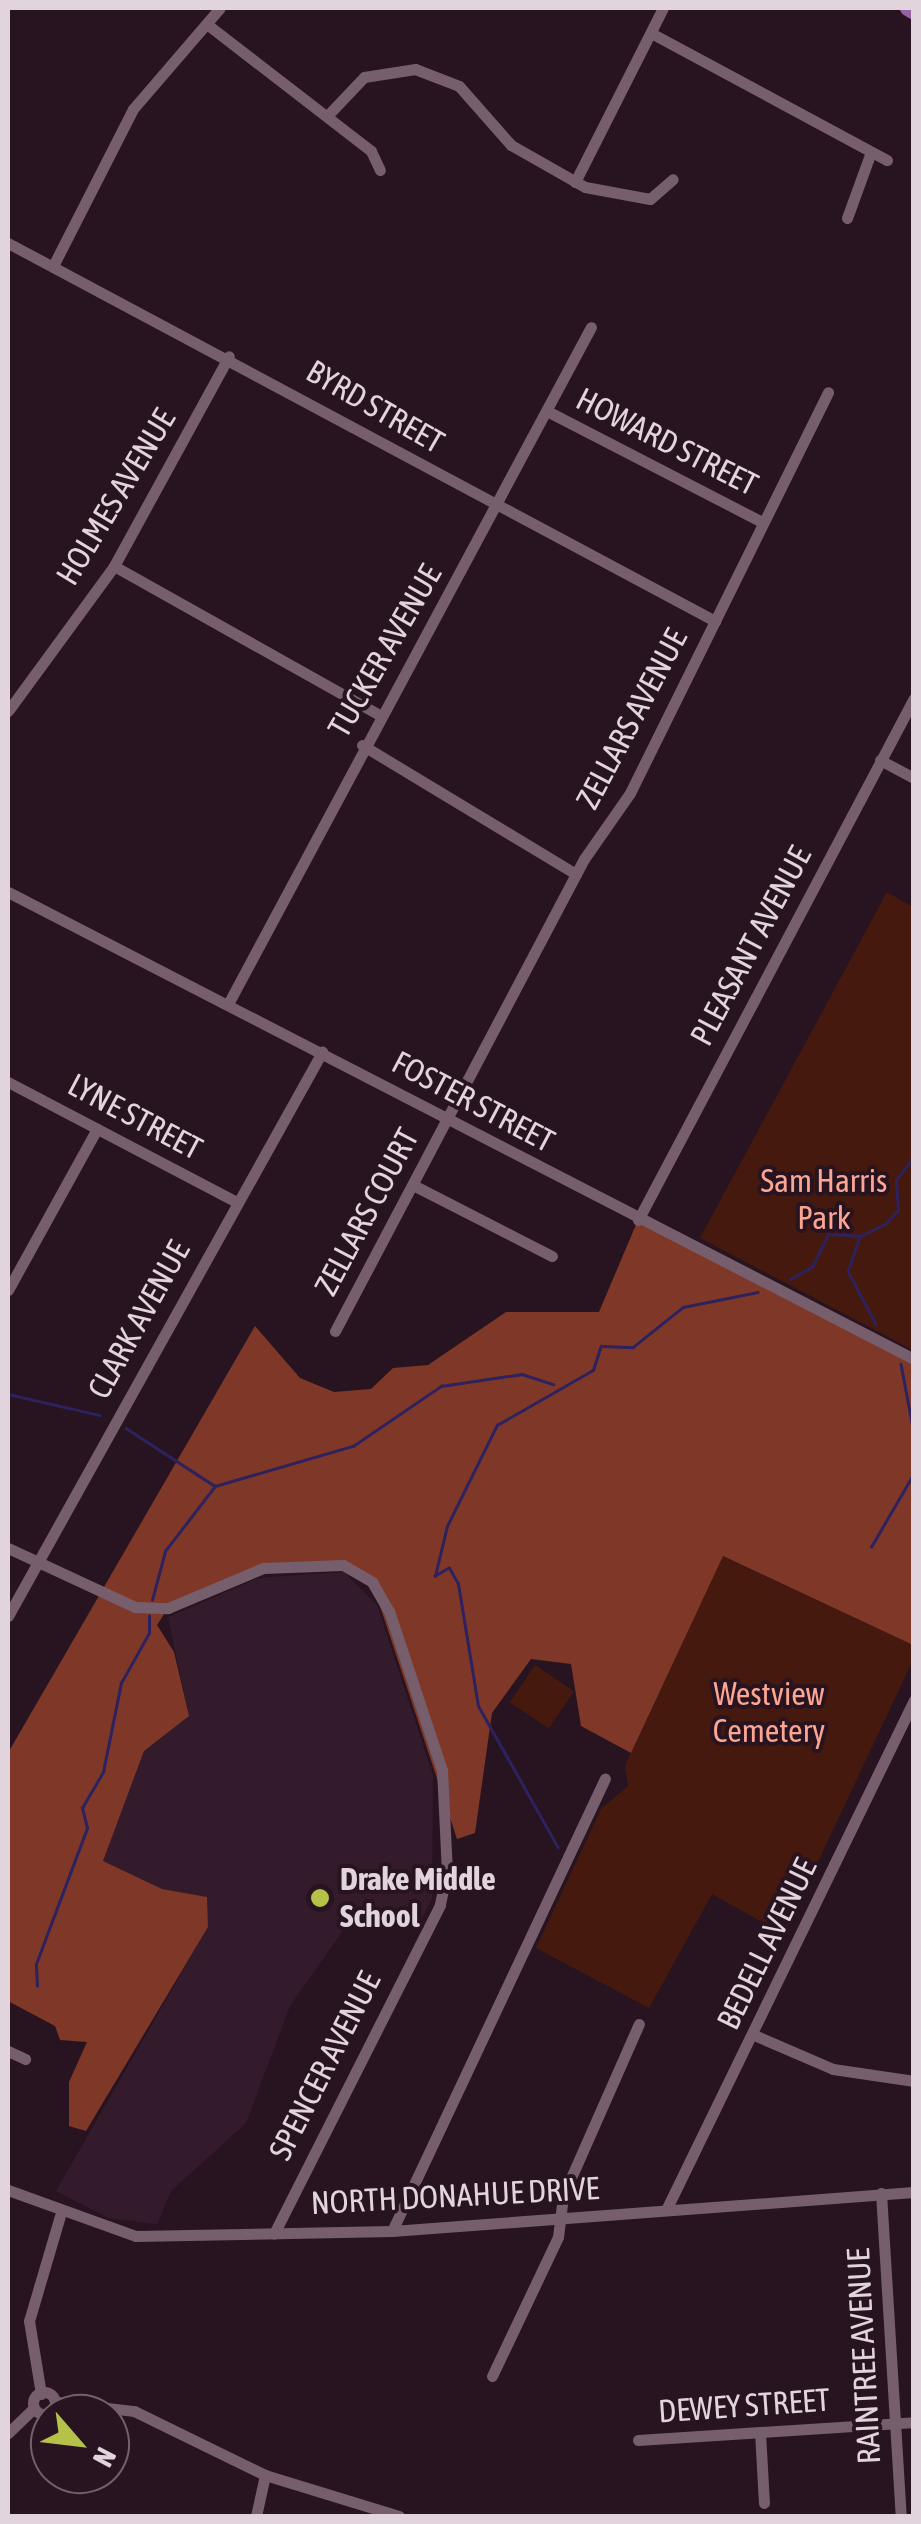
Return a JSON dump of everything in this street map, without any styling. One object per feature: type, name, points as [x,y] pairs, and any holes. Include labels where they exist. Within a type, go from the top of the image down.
[{"type":"main road","points":[[907,8],[914,12]]},
{"type":"street","points":[[53,266],[133,109],[220,8]]},
{"type":"street","points":[[576,182],[662,8]]},
{"type":"street","points":[[208,25],[372,151],[380,170]]},
{"type":"street","points":[[651,33],[886,160]]},
{"type":"street","points":[[328,115],[364,78],[438,75],[530,160],[576,182],[650,199],[673,179]]},
{"type":"street","points":[[847,218],[871,152]]},
{"type":"street","name":"BYRD STREET","points":[[8,243],[229,356],[498,508],[715,620]]},
{"type":"street","name":"TUCKER AVENUE","points":[[228,1004],[362,745],[498,508],[591,327]]},
{"type":"street","name":"HOLMES AVENUE","points":[[8,710],[114,566],[229,356]]},
{"type":"street","name":"ZELLARS AVENUE","points":[[448,1118],[576,874],[630,793],[828,392]]},
{"type":"street","name":"HOWARD STREET","points":[[547,411],[762,522]]},
{"type":"street","points":[[114,566],[380,715]]},
{"type":"street","name":"PLEASANT AVENUE","points":[[638,1220],[914,698]]},
{"type":"street","points":[[362,745],[576,874]]},
{"type":"street","points":[[880,760],[914,778]]},
{"type":"street","name":"FOSTER STREET","points":[[8,892],[914,1359]]},
{"type":"street","name":"CLARK AVENUE","points":[[8,1616],[322,1052]]},
{"type":"street","name":"LYNE STREET","points":[[8,1082],[236,1202]]},
{"type":"street","name":"ZELLARS COURT","points":[[335,1331],[448,1118]]},
{"type":"street","points":[[8,1290],[97,1129]]},
{"type":"street","points":[[413,1185],[552,1256]]},
{"type":"street","name":"SPENCER AVENUE","points":[[8,1548],[104,1599],[168,1608],[263,1568],[331,1563],[372,1582],[389,1611],[442,1770],[447,1871],[440,1905],[274,2233]]},
{"type":"street","name":"BEDELL AVENUE","points":[[666,2210],[914,1700]]},
{"type":"street","points":[[392,2231],[605,1779]]},
{"type":"street","points":[[492,2376],[639,2024]]},
{"type":"street","points":[[754,2035],[833,2068],[914,2082]]},
{"type":"street","points":[[8,2051],[25,2060]]},
{"type":"street","name":"NORTH DONAHUE DRIVE","points":[[8,2190],[60,2216],[120,2235],[392,2231],[914,2192]]},
{"type":"street","name":"RAINTREE AVENUE","points":[[881,2193],[901,2516]]},
{"type":"street","points":[[41,2394],[29,2321],[60,2216]]},
{"type":"street","points":[[8,2433],[30,2411]]},
{"type":"street","points":[[130,2411],[265,2475],[398,2516]]},
{"type":"street","name":"DEWEY STREET","points":[[638,2440],[914,2422]]},
{"type":"street","points":[[760,2432],[764,2503]]},
{"type":"street","points":[[256,2516],[265,2475]]},
{"type":"shaded area","points":[[638,1220],[913,1359],[913,1645],[723,1556],[631,1753],[581,1726],[571,1664],[531,1659],[492,1713],[475,1833],[457,1839],[372,1582],[354,1569],[263,1568],[168,1608],[157,1625],[174,1652],[189,1716],[144,1751],[103,1861],[162,1889],[207,1897],[208,1927],[86,2131],[69,2126],[69,2082],[87,2042],[60,2040],[55,2026],[8,2001],[8,1753],[255,1326],[300,1378],[334,1392],[371,1389],[393,1368],[428,1365],[506,1312],[599,1312]]},
{"type":"shaded area","name":"Drake Middle School","points":[[344,1572],[377,1605],[433,1775],[432,1899],[418,1926],[356,1912],[290,2006],[246,2123],[171,2191],[157,2224],[108,2218],[56,2191],[208,1927],[206,1897],[162,1889],[103,1861],[144,1751],[189,1716],[168,1617],[259,1578]]},
{"type":"green space","name":"Sam Harris Park","points":[[887,892],[913,907],[913,1350],[700,1238]]},
{"type":"green space","name":"Westview Cemetery","points":[[722,1556],[913,1645],[913,1660],[784,1934],[712,1894],[649,2008],[536,1948],[601,1809],[628,1786],[625,1766]]},
{"type":"green space","points":[[535,1665],[574,1691],[549,1729],[510,1702]]},
{"type":"waterway","points":[[790,1279],[812,1267],[828,1234],[861,1236],[885,1224],[898,1210],[896,1180],[914,1157]]},
{"type":"waterway","points":[[860,1237],[848,1271],[876,1324]]},
{"type":"waterway","points":[[558,1848],[478,1706],[458,1584],[449,1568],[435,1576],[447,1526],[497,1425],[593,1370],[601,1346],[633,1347],[683,1307],[758,1292]]},
{"type":"waterway","points":[[901,1364],[914,1433]]},
{"type":"waterway","points":[[126,1428],[215,1486],[353,1446],[441,1386],[522,1374],[553,1384]]},
{"type":"waterway","points":[[8,1394],[100,1415]]},
{"type":"waterway","points":[[871,1547],[914,1473]]},
{"type":"waterway","points":[[152,1600],[165,1551],[215,1486]]},
{"type":"waterway","points":[[37,1986],[36,1964],[87,1828],[82,1808],[103,1772],[121,1683],[149,1633],[149,1616]]},
{"type":"place","name":"Drake Middle School","points":[[320,1898]]}]
